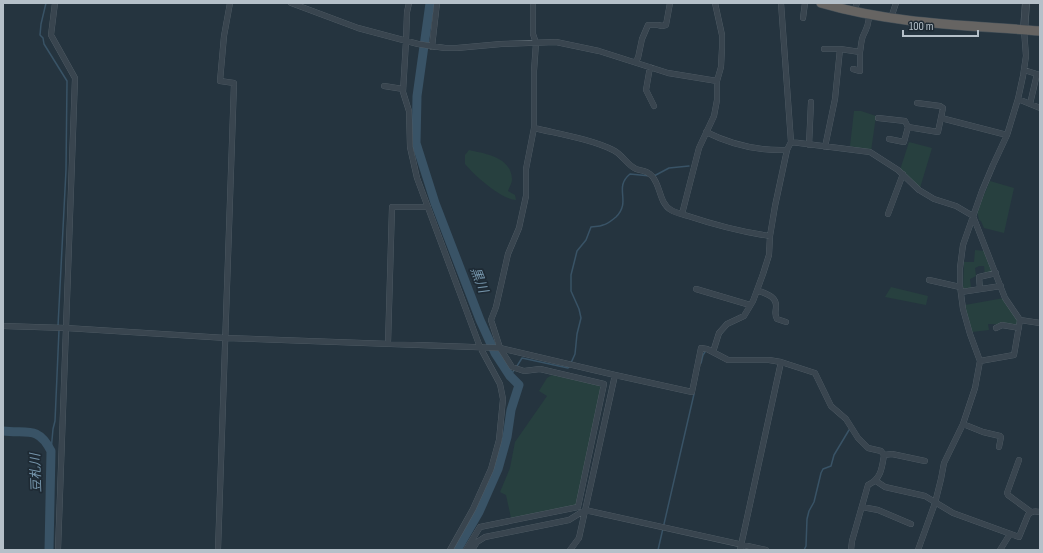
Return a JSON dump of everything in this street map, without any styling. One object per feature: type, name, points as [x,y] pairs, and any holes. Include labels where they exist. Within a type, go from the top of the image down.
[{"type":"highway","points":[[821,3],[856,7],[869,14],[891,18],[1040,31]]},
{"type":"street","points":[[55,3],[51,35],[75,78],[58,550]]},
{"type":"street","points":[[218,550],[234,83],[220,81],[224,36],[230,3]]},
{"type":"street","points":[[291,3],[358,28],[432,47],[457,48],[501,44],[556,42],[635,62],[668,73],[717,81]]},
{"type":"street","points":[[409,3],[407,12],[403,92],[409,111],[410,147],[417,178],[480,347],[500,384],[503,399],[500,440],[492,469],[450,550]]},
{"type":"street","points":[[432,47],[437,3]]},
{"type":"street","points":[[466,550],[480,527],[578,507],[604,384],[540,369],[524,371],[512,367],[500,348],[491,320],[496,307],[508,254],[519,228],[526,196],[526,169],[534,128],[534,71],[536,43],[533,34],[533,3]]},
{"type":"street","points":[[635,62],[638,58],[642,40],[648,25],[666,25],[670,3]]},
{"type":"street","points":[[682,214],[699,148],[714,116],[717,100],[717,81],[721,67],[722,35],[715,3]]},
{"type":"street","points":[[713,352],[719,333],[728,324],[744,316],[757,290],[769,255],[770,236],[787,150],[791,142],[781,3]]},
{"type":"street","points":[[802,18],[805,3]]},
{"type":"street","points":[[891,18],[896,3]]},
{"type":"street","points":[[918,550],[934,503],[944,463],[963,424],[975,388],[980,361],[963,310],[960,290],[960,268],[963,245],[993,165],[1007,135],[1018,99],[1026,56],[1024,30],[1026,3]]},
{"type":"street","points":[[853,69],[860,71],[860,52],[863,37],[869,22],[869,14]]},
{"type":"street","points":[[824,49],[840,49],[860,52]]},
{"type":"street","points":[[825,147],[835,99],[840,49]]},
{"type":"street","points":[[650,67],[646,90],[654,106]]},
{"type":"street","points":[[1024,70],[1038,74],[1030,104]]},
{"type":"street","points":[[386,88],[403,89]]},
{"type":"street","points":[[1018,99],[1040,108]]},
{"type":"street","points":[[808,145],[811,102]]},
{"type":"street","points":[[908,127],[938,132],[943,108],[940,106],[917,103]]},
{"type":"street","points":[[878,118],[905,121],[908,127],[904,142],[889,139]]},
{"type":"street","points":[[941,118],[1007,135]]},
{"type":"street","points":[[534,128],[582,139],[614,150],[636,169],[646,170],[653,177],[658,184],[660,194],[666,206],[672,210],[702,221],[745,232],[770,236]]},
{"type":"street","points":[[706,132],[734,144],[769,151],[787,150]]},
{"type":"street","points":[[791,142],[870,152],[880,157],[903,174],[919,190],[934,199],[956,206],[973,216],[1005,298],[1020,320],[1014,355],[980,361]]},
{"type":"street","points":[[888,214],[903,174]]},
{"type":"street","points":[[388,344],[392,207],[428,207]]},
{"type":"street","points":[[980,289],[979,277],[996,273]]},
{"type":"street","points":[[929,280],[960,290],[1001,286]]},
{"type":"street","points":[[696,289],[750,305]]},
{"type":"street","points":[[757,290],[771,296],[776,305],[775,315],[777,319],[786,322]]},
{"type":"street","points":[[1020,320],[1040,323]]},
{"type":"street","points":[[996,328],[1002,325],[1019,328]]},
{"type":"street","points":[[3,326],[66,328],[226,338],[500,348],[692,392],[701,348],[707,349],[728,360],[769,360],[781,362],[815,373],[831,406],[846,419],[858,438],[868,448],[881,451],[884,455]]},
{"type":"street","points":[[741,547],[781,362]]},
{"type":"street","points":[[570,550],[579,538],[615,375]]},
{"type":"street","points":[[963,424],[983,432],[1000,436],[999,447]]},
{"type":"street","points":[[884,455],[892,454],[924,461]]},
{"type":"street","points":[[851,550],[852,541],[868,485],[876,481],[884,455]]},
{"type":"street","points":[[1019,460],[1007,493],[1031,512]]},
{"type":"street","points":[[876,481],[885,488],[925,496],[934,503],[953,513],[1019,537],[1028,515],[1031,512],[1040,512]]},
{"type":"street","points":[[862,507],[878,510],[911,524]]},
{"type":"street","points":[[472,550],[477,542],[485,537],[569,520],[585,510],[741,547],[766,550]]},
{"type":"street","points":[[1000,550],[1010,534]]},
{"type":"green space","points":[[854,111],[861,111],[876,116],[871,151],[850,146]]},
{"type":"green space","points":[[909,142],[932,148],[920,188],[900,170]]},
{"type":"green space","points":[[469,150],[490,155],[502,161],[507,166],[511,172],[512,179],[508,191],[515,195],[516,200],[503,196],[469,169],[465,164],[465,155]]},
{"type":"green space","points":[[990,181],[1014,188],[1004,233],[984,228],[979,220],[977,211]]},
{"type":"green space","points":[[975,250],[985,251],[994,272],[985,275],[984,266],[975,268],[976,276],[970,279],[971,288],[963,289],[964,262],[974,262]]},
{"type":"green space","points":[[891,287],[928,296],[926,305],[885,297]]},
{"type":"green space","points":[[1004,298],[1007,306],[1018,319],[1018,325],[988,324],[989,330],[972,332],[965,305]]},
{"type":"green space","points":[[552,375],[602,386],[577,506],[511,518],[506,495],[500,492],[510,468],[515,442],[547,396],[539,391],[547,378]]},
{"type":"waterway","points":[[46,3],[40,35],[67,81],[66,170],[58,326]]},
{"type":"waterway","name":"黒川","points":[[430,3],[417,96],[416,143],[435,203],[480,320],[495,353],[510,376],[519,385],[511,410],[507,437],[498,469],[479,512],[457,550]]},
{"type":"waterway","points":[[654,176],[669,168],[689,166]]},
{"type":"waterway","points":[[571,363],[575,354],[577,334],[581,318],[579,309],[571,291],[571,275],[577,251],[586,240],[591,227],[607,224],[616,217],[623,206],[622,190],[625,179],[630,174],[650,176]]},
{"type":"waterway","points":[[51,451],[55,421],[59,330]]},
{"type":"waterway","points":[[701,363],[705,352]]},
{"type":"waterway","points":[[517,366],[522,358],[569,367]]},
{"type":"waterway","points":[[510,376],[515,369]]},
{"type":"waterway","points":[[658,550],[694,394]]},
{"type":"waterway","points":[[804,550],[806,546],[807,519],[814,502],[821,473],[823,469],[831,466],[834,455],[849,430]]},
{"type":"waterway","name":"豆札川","points":[[3,431],[31,432],[36,434],[41,437],[51,451],[49,550]]}]
